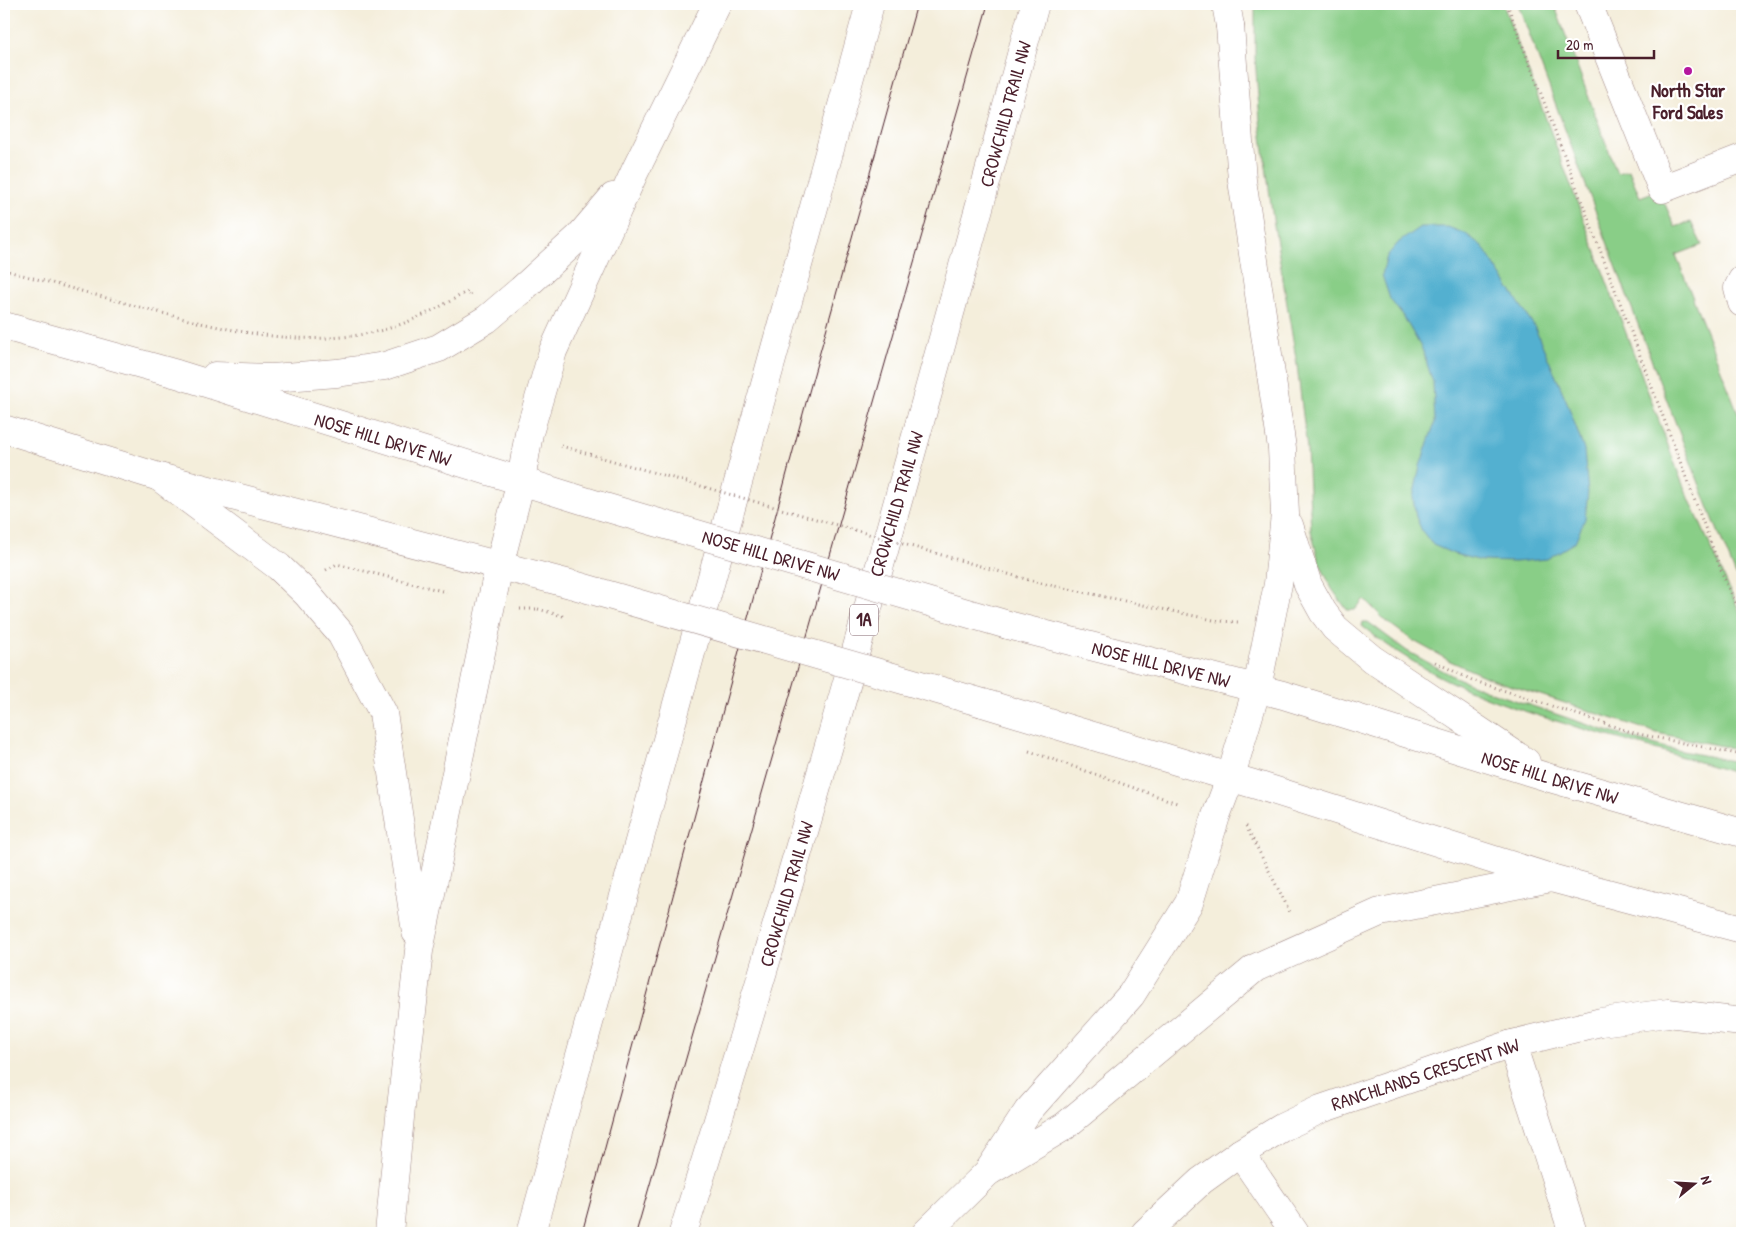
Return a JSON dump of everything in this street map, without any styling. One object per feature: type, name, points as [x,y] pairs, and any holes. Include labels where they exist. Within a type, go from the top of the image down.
[{"type":"main road","points":[[389,1233],[419,951],[498,566],[521,481],[529,433],[554,350],[635,171],[717,4]]},
{"type":"main road","points":[[531,1233],[870,4]]},
{"type":"main road","name":"CROWCHILD TRAIL NW","points":[[683,1233],[798,853],[1035,4]]},
{"type":"main road","points":[[1588,4],[1662,189],[1742,158]]},
{"type":"main road","points":[[926,1233],[988,1172],[1028,1111],[1131,995],[1189,904],[1216,816],[1230,779],[1257,688],[1278,584],[1285,514],[1282,448],[1242,180],[1229,11]]},
{"type":"main road","points":[[176,374],[272,378],[337,373],[384,366],[439,348],[487,319],[522,290],[579,237],[635,171]]},
{"type":"main road","points":[[1742,280],[1738,288],[1742,303]]},
{"type":"main road","name":"NOSE HILL DRIVE NW","points":[[4,326],[176,374],[601,506],[1008,625],[1257,688],[1550,778],[1742,833]]},
{"type":"main road","points":[[4,429],[159,477],[574,585],[983,703],[1230,779],[1260,786],[1551,878],[1742,929]]},
{"type":"main road","points":[[159,477],[279,567],[307,594],[341,634],[383,713],[419,951]]},
{"type":"main road","points":[[1285,514],[1308,585],[1323,612],[1335,628],[1372,659],[1550,778]]},
{"type":"main road","points":[[988,1172],[1065,1126],[1255,968],[1380,912],[1551,878]]},
{"type":"main road","name":"RANCHLANDS CRESCENT NW","points":[[1145,1233],[1201,1181],[1240,1152],[1283,1127],[1321,1109],[1512,1044],[1601,1022],[1668,1013],[1742,1022]]},
{"type":"main road","points":[[1512,1044],[1573,1233]]},
{"type":"main road","points":[[1240,1152],[1296,1233]]},
{"type":"path","points":[[1507,4],[1726,583],[1742,615]]},
{"type":"path","points":[[4,270],[191,321],[269,336],[299,339],[329,339],[365,334],[400,325],[434,311],[468,291],[474,299]]},
{"type":"path","points":[[561,446],[1036,582],[1218,621],[1238,622]]},
{"type":"path","points":[[323,578],[326,569],[337,564],[446,592]]},
{"type":"path","points":[[512,610],[538,609]]},
{"type":"path","points":[[1429,658],[1472,680],[1634,733],[1742,755]]},
{"type":"path","points":[[1022,748],[1177,803]]},
{"type":"path","points":[[1246,826],[1290,912]]},
{"type":"green space","points":[[1255,4],[1503,4],[1681,480],[1742,617],[1742,750],[1657,733],[1491,679],[1450,661],[1412,640],[1386,621],[1364,599],[1355,610],[1347,610],[1332,589],[1319,562],[1311,531],[1307,449],[1297,365],[1273,219],[1260,121],[1255,58]]},
{"type":"green space","points":[[1518,4],[1554,4],[1617,173],[1629,170],[1640,197],[1653,192],[1665,204],[1675,227],[1691,222],[1702,245],[1676,255],[1742,423],[1742,446],[1738,448],[1742,461],[1742,591],[1656,372]]},
{"type":"green space","points":[[1363,622],[1368,622],[1407,651],[1453,676],[1485,690],[1603,730],[1667,748],[1742,763],[1742,775],[1530,713],[1460,686],[1427,670],[1394,650],[1362,626]]},
{"type":"water","points":[[1421,227],[1448,227],[1466,234],[1482,246],[1534,326],[1567,402],[1584,450],[1588,492],[1585,519],[1575,542],[1547,559],[1515,562],[1482,561],[1454,554],[1433,545],[1422,531],[1416,517],[1413,498],[1420,466],[1435,422],[1433,382],[1422,349],[1405,319],[1390,299],[1382,275],[1387,256],[1399,242]]},
{"type":"tram line","points":[[582,1233],[807,399],[917,4]]},
{"type":"tram line","points":[[636,1233],[988,4]]},
{"type":"place","name":"North Star Ford Sales","points":[[1688,71]]}]
